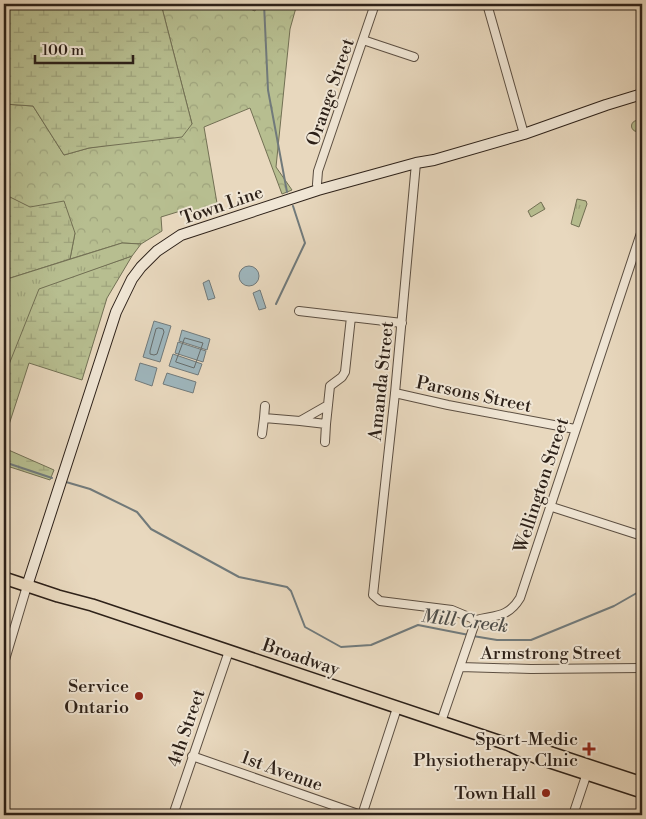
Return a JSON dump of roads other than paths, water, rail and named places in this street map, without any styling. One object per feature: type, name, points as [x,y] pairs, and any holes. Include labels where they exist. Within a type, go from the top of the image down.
[{"type":"main road","name":"Town Line","points":[[28,583],[116,312],[132,279],[157,251],[181,235],[318,190],[524,134],[642,94]]},
{"type":"main road","name":"Broadway","points":[[4,573],[28,583]]},
{"type":"main road","name":"Broadway","points":[[4,578],[59,591],[79,601],[397,708],[512,746],[539,750],[642,792]]},
{"type":"main road","name":"Broadway","points":[[588,769],[642,783]]},
{"type":"street","name":"Orange Street","points":[[318,190],[318,171],[375,4]]},
{"type":"street","points":[[487,4],[524,134]]},
{"type":"street","points":[[364,40],[414,57]]},
{"type":"street","name":"Amanda Street","points":[[416,163],[402,323],[373,595],[377,600],[452,610],[476,620]]},
{"type":"street","name":"Wellington Street","points":[[476,620],[501,616],[518,602],[552,507],[575,429],[642,232]]},
{"type":"street","points":[[300,311],[402,323]]},
{"type":"street","points":[[325,442],[330,386],[342,377],[345,372],[351,317]]},
{"type":"street","name":"Parsons Street","points":[[395,393],[575,429]]},
{"type":"street","points":[[300,421],[328,405]]},
{"type":"street","points":[[262,434],[265,406]]},
{"type":"street","points":[[264,418],[326,424]]},
{"type":"street","points":[[552,507],[642,536]]},
{"type":"street","points":[[4,663],[28,583]]},
{"type":"street","points":[[441,722],[476,620]]},
{"type":"street","name":"4th Street","points":[[172,815],[229,651]]},
{"type":"street","name":"Armstrong Street","points":[[460,668],[642,668]]},
{"type":"street","points":[[362,815],[397,708]]},
{"type":"street","name":"1st Avenue","points":[[192,756],[362,815]]},
{"type":"street","points":[[573,815],[588,769]]},
{"type":"water","points":[[249,266],[256,269],[259,276],[256,283],[249,286],[242,283],[239,276],[242,269]]},
{"type":"water","points":[[209,280],[215,298],[208,300],[203,283]]},
{"type":"water","points":[[260,290],[266,308],[259,310],[253,293]]},
{"type":"water","points":[[154,321],[171,326],[160,362],[143,357]]},
{"type":"water","points":[[182,330],[210,339],[207,350],[179,341]]},
{"type":"water","points":[[178,342],[206,351],[203,362],[175,353]]},
{"type":"water","points":[[173,354],[202,364],[198,375],[169,366]]},
{"type":"water","points":[[140,363],[157,368],[152,386],[135,380]]},
{"type":"water","points":[[167,373],[196,382],[193,393],[163,384]]},
{"type":"waterway","points":[[264,4],[268,90],[287,192]]},
{"type":"waterway","points":[[276,304],[305,243],[293,206]]},
{"type":"waterway","name":"Mill Creek","points":[[4,462],[52,478]]},
{"type":"waterway","name":"Mill Creek","points":[[66,482],[90,489],[137,512],[151,529],[239,577],[287,587],[291,591],[305,627],[341,647],[371,645],[418,625],[469,635]]},
{"type":"waterway","name":"Mill Creek","points":[[473,636],[497,640],[531,640],[614,606],[642,590]]},
{"type":"place","name":"Service Ontario","points":[[139,696]]},
{"type":"place","name":"Sport-Medic Physiotherapy Clnic","points":[[589,749]]},
{"type":"place","name":"Town Hall","points":[[546,793]]}]
